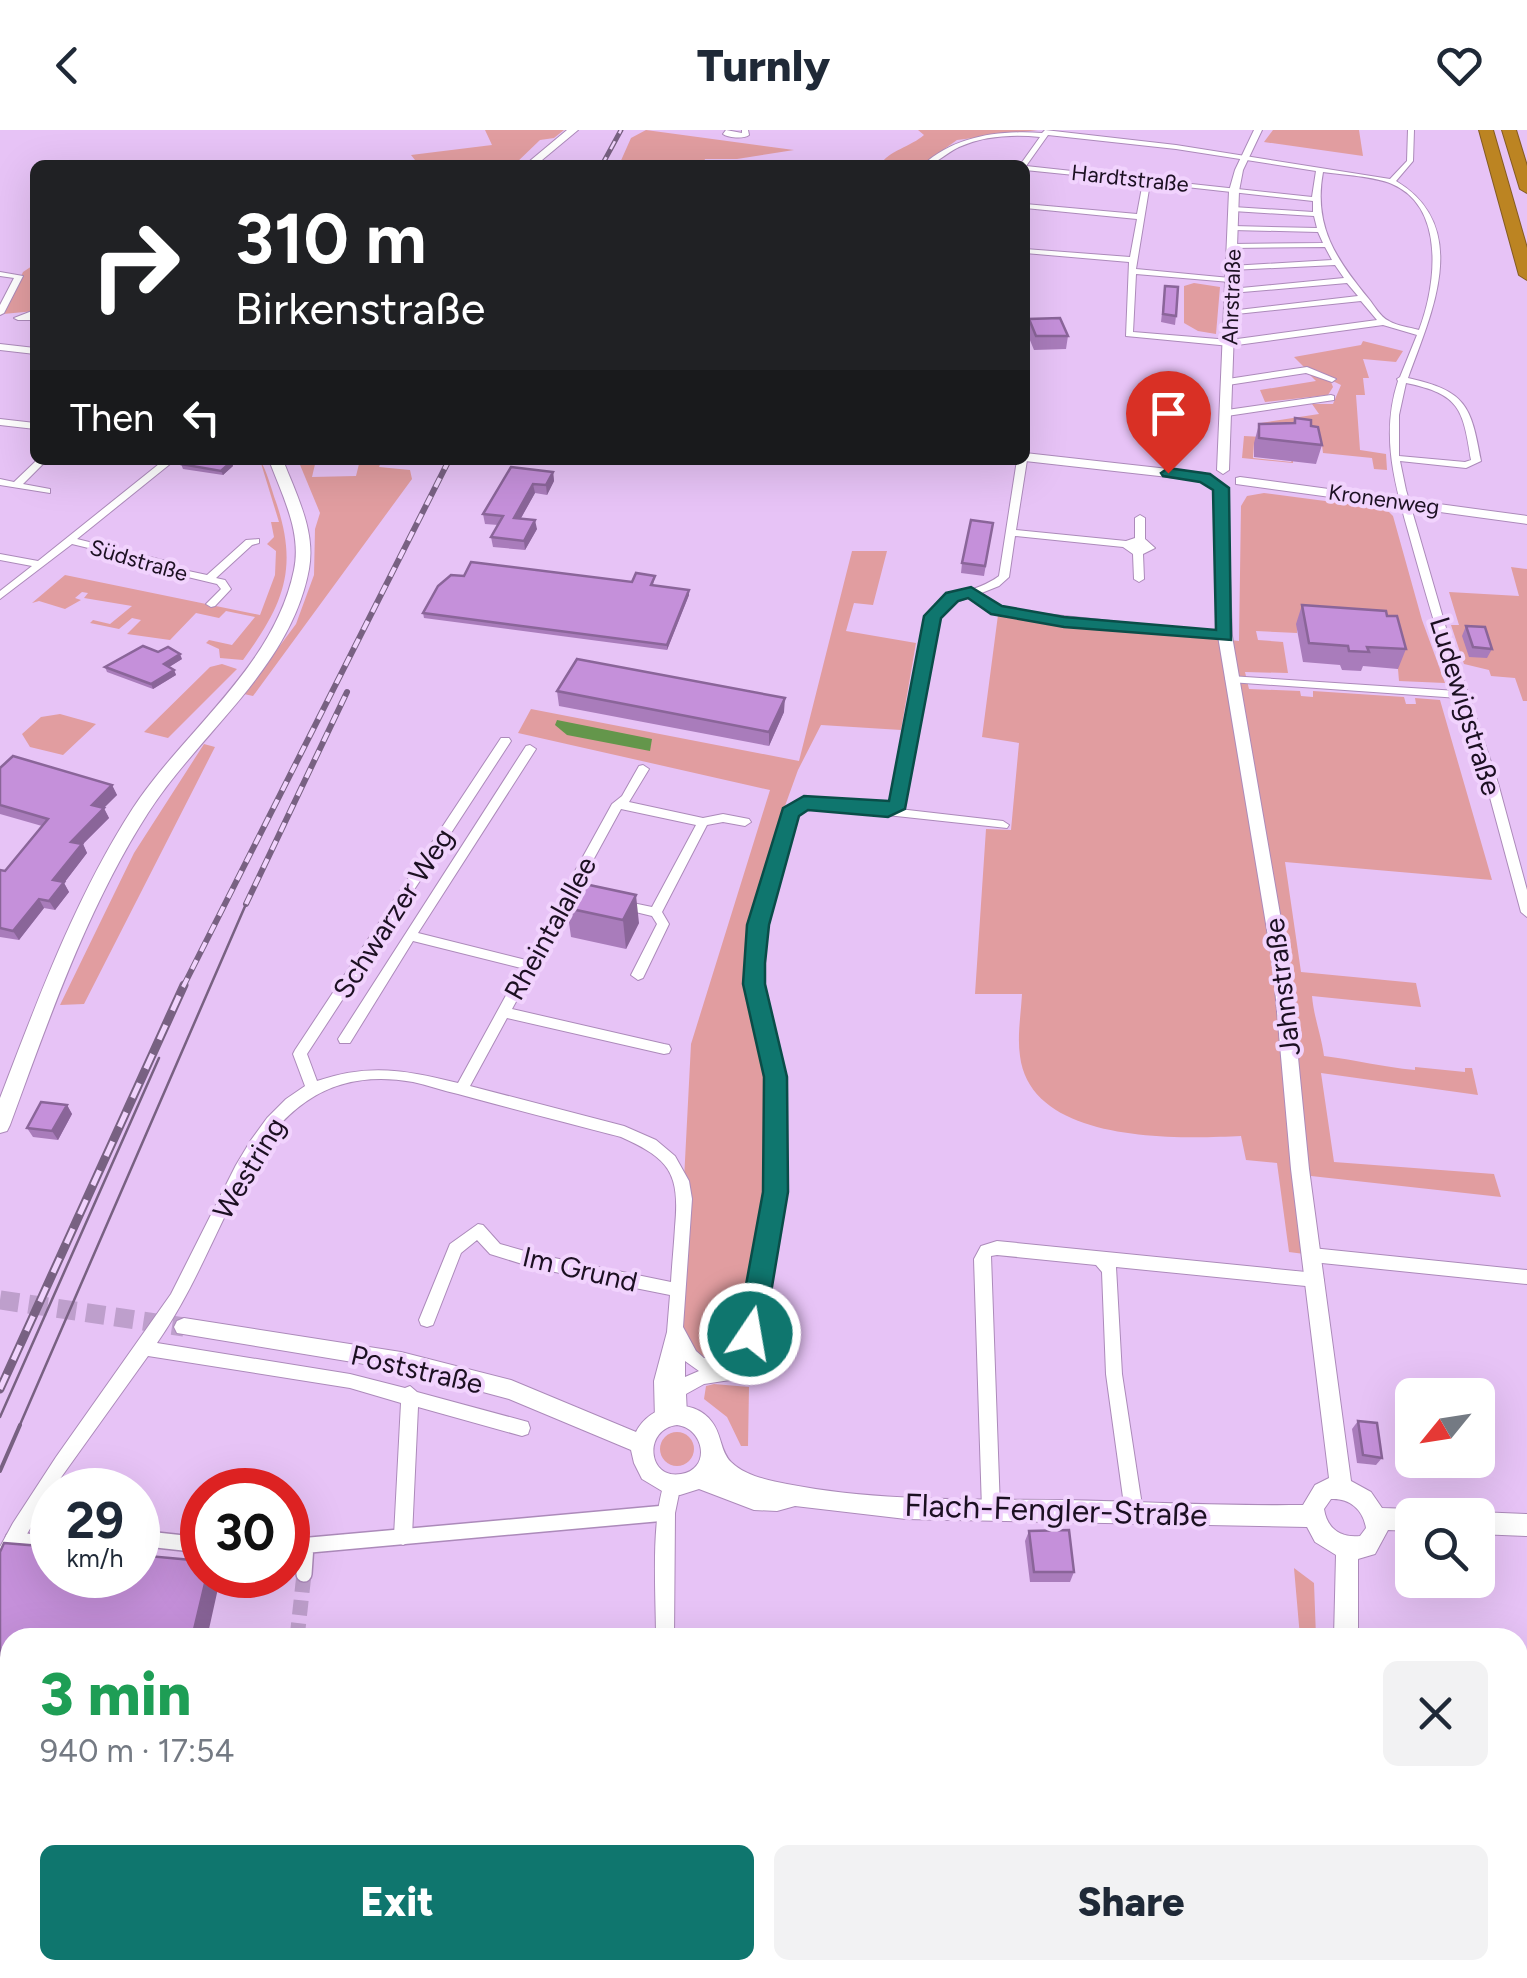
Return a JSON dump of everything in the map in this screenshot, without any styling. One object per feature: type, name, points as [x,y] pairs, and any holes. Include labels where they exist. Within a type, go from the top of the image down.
[{"type":"highway","points":[[1472,130],[1484,155],[1508,242],[1526,271]]},
{"type":"highway","points":[[1486,130],[1526,271]]},
{"type":"highway","points":[[1509,130],[1527,189]]},
{"type":"main road","points":[[536,160],[573,130]]},
{"type":"main road","points":[[0,1125],[7,1090],[55,978],[136,817],[164,775],[254,668],[288,615],[302,569],[303,530],[279,465]]},
{"type":"street","points":[[729,130],[726,134],[738,137],[745,136],[745,130]]},
{"type":"street","name":"Ahrstraße","points":[[1222,479],[1234,190],[1258,130]]},
{"type":"street","points":[[933,160],[957,144],[975,139],[1046,133],[1246,158],[1392,182],[1410,161],[1410,130]]},
{"type":"street","points":[[1028,160],[1046,133]]},
{"type":"street","name":"Hardtstraße","points":[[1030,167],[1312,199]]},
{"type":"street","points":[[1320,170],[1312,199],[1320,230],[1350,280],[1384,322]]},
{"type":"street","points":[[1148,180],[1133,266],[1128,331],[1132,334],[1230,343],[1384,322],[1420,334]]},
{"type":"street","name":"Ludewigstraße","points":[[1392,182],[1408,188],[1425,205],[1432,232],[1434,280],[1420,334],[1401,379],[1393,428],[1402,501],[1527,912]]},
{"type":"street","points":[[1030,206],[1142,217]]},
{"type":"street","points":[[1233,209],[1314,214]]},
{"type":"street","points":[[1233,228],[1320,230]]},
{"type":"street","points":[[1232,246],[1328,245]]},
{"type":"street","points":[[1030,252],[1231,279],[1350,280]]},
{"type":"street","points":[[1231,279],[1339,262]]},
{"type":"street","points":[[0,274],[19,274],[0,313]]},
{"type":"street","points":[[1230,313],[1364,298]]},
{"type":"street","points":[[0,347],[30,350]]},
{"type":"street","points":[[1228,382],[1307,370],[1332,379]]},
{"type":"street","points":[[1395,458],[1466,465],[1476,461],[1470,425],[1460,400],[1444,389],[1401,379]]},
{"type":"street","points":[[1227,414],[1331,398]]},
{"type":"street","points":[[0,422],[30,425]]},
{"type":"street","points":[[1030,460],[1222,479]]},
{"type":"street","points":[[16,484],[37,465]]},
{"type":"street","points":[[0,596],[164,465]]},
{"type":"street","points":[[888,810],[898,804],[932,616],[946,600],[995,584],[1004,576],[1023,465]]},
{"type":"street","name":"Kronenweg","points":[[1222,479],[1234,487],[1240,480],[1527,520]]},
{"type":"street","name":"Jahnstraße","points":[[1222,479],[1225,636],[1281,966],[1342,1488]]},
{"type":"street","points":[[0,482],[47,491]]},
{"type":"street","points":[[1140,518],[1140,540]]},
{"type":"street","points":[[1013,533],[1126,544],[1140,540]]},
{"type":"street","name":"Südstraße","points":[[68,540],[170,565],[175,571],[209,579]]},
{"type":"street","points":[[1138,554],[1150,548],[1140,540]]},
{"type":"street","points":[[209,579],[248,542],[256,541]]},
{"type":"street","points":[[1126,544],[1138,554],[1139,579]]},
{"type":"street","points":[[0,557],[40,564]]},
{"type":"street","points":[[209,579],[221,582],[226,589],[211,604]]},
{"type":"street","points":[[971,592],[984,604],[1006,613],[1225,636]]},
{"type":"street","points":[[1230,678],[1462,695]]},
{"type":"street","name":"Schwarzer Weg","points":[[313,1088],[300,1054],[505,741]]},
{"type":"street","points":[[345,1038],[530,749]]},
{"type":"street","name":"Rheintalallee","points":[[460,1090],[618,804],[626,799],[642,769]]},
{"type":"street","points":[[675,1327],[693,1360],[702,1366],[720,1366],[744,1345],[759,1295],[776,1192],[775,1077],[754,984],[754,963],[758,925],[785,826],[794,807],[804,803],[1002,824]]},
{"type":"street","points":[[618,804],[704,822],[723,818],[745,822]]},
{"type":"street","points":[[656,912],[704,822]]},
{"type":"street","points":[[568,894],[586,897]]},
{"type":"street","points":[[604,901],[656,912],[663,924],[638,975]]},
{"type":"street","points":[[410,936],[528,965]]},
{"type":"street","points":[[504,1012],[664,1049]]},
{"type":"street","name":"Westring","points":[[58,1468],[177,1299],[251,1154],[277,1116],[313,1088],[336,1080],[387,1074],[624,1132],[662,1152],[677,1169],[684,1198],[675,1327],[680,1389],[671,1418]]},
{"type":"street","name":"Im Grund","points":[[427,1320],[455,1250],[478,1230],[495,1249],[677,1290]]},
{"type":"street","points":[[991,1510],[983,1255],[997,1248],[1316,1280]]},
{"type":"street","points":[[1312,1254],[1527,1278]]},
{"type":"street","points":[[1099,1258],[1110,1270],[1114,1374],[1134,1512]]},
{"type":"street","name":"Poststraße","points":[[184,1327],[401,1360],[512,1390],[642,1444]]},
{"type":"street","name":"Westring","points":[[671,1418],[662,1381],[675,1327]]},
{"type":"street","points":[[142,1348],[410,1394],[522,1428]]},
{"type":"street","points":[[680,1389],[702,1377],[736,1373]]},
{"type":"street","points":[[403,1536],[410,1394]]},
{"type":"street","points":[[671,1418],[695,1420],[707,1430],[713,1455],[700,1478],[672,1484],[658,1480],[647,1469],[642,1444],[647,1432],[671,1418]]},
{"type":"street","name":"Flach-Fengler-Straße","points":[[713,1455],[721,1469],[746,1484],[799,1495],[896,1506],[1313,1516]]},
{"type":"street","name":"Flach-Fengler-Straße","points":[[700,1478],[722,1490],[762,1501],[799,1495]]},
{"type":"street","points":[[665,1628],[666,1512],[672,1484]]},
{"type":"street","points":[[1342,1488],[1364,1498],[1376,1519],[1377,1530],[1367,1546],[1347,1549],[1325,1537],[1313,1516],[1313,1507],[1323,1492],[1342,1488]]},
{"type":"street","name":"Westring","points":[[0,1565],[30,1508]]},
{"type":"street","points":[[310,1546],[666,1512]]},
{"type":"street","points":[[1376,1519],[1395,1520]]},
{"type":"street","points":[[1495,1524],[1527,1525]]},
{"type":"street","points":[[12,1539],[30,1542]]},
{"type":"street","points":[[1346,1628],[1347,1549]]},
{"type":"shaded area","points":[[485,130],[564,130],[554,138],[540,140],[519,160],[415,160],[411,155],[492,145]]},
{"type":"shaded area","points":[[646,130],[794,150],[737,159],[621,160],[631,138]]},
{"type":"shaded area","points":[[918,130],[1038,130],[957,140],[929,160],[885,160],[924,135]]},
{"type":"shaded area","points":[[1273,130],[1359,130],[1363,156],[1264,142]]},
{"type":"shaded area","points":[[30,267],[30,311],[3,314],[23,272]]},
{"type":"shaded area","points":[[1194,283],[1220,287],[1216,334],[1198,331],[1184,323],[1184,286]]},
{"type":"shaded area","points":[[1363,341],[1403,351],[1396,362],[1363,359],[1369,378],[1363,378],[1365,395],[1356,395],[1360,450],[1386,454],[1387,470],[1374,469],[1372,458],[1323,453],[1322,445],[1254,443],[1253,458],[1291,462],[1293,459],[1293,463],[1242,458],[1244,436],[1263,437],[1261,423],[1319,414],[1312,404],[1333,404],[1341,385],[1304,367],[1294,357],[1361,345]]},
{"type":"shaded area","points":[[1307,372],[1331,382],[1333,387],[1328,395],[1265,402],[1260,390],[1316,381]]},
{"type":"shaded area","points":[[262,465],[283,526],[286,567],[277,604],[243,660],[220,658],[219,649],[206,643],[209,640],[232,645],[255,617],[226,611],[219,618],[196,613],[170,640],[127,634],[141,620],[132,618],[119,629],[90,623],[93,620],[110,624],[132,606],[84,598],[88,593],[82,592],[75,598],[81,600],[65,609],[39,601],[32,603],[65,575],[260,615],[275,575],[276,551],[267,544],[274,537],[271,522],[279,522]]},
{"type":"shaded area","points":[[300,465],[315,465],[312,477],[356,476],[359,465],[410,470],[412,479],[253,696],[244,694],[296,624],[314,575],[315,529],[320,513]]},
{"type":"shaded area","points":[[1264,493],[1386,509],[1393,516],[1422,620],[1445,683],[1399,681],[1398,669],[1297,625],[1297,633],[1256,631],[1258,640],[1283,642],[1288,673],[1245,672],[1249,689],[1300,691],[1301,696],[1313,697],[1313,691],[1404,697],[1406,704],[1416,704],[1415,698],[1440,700],[1492,880],[1285,862],[1301,972],[1416,983],[1421,1007],[1312,996],[1324,1056],[1415,1070],[1465,1072],[1465,1068],[1472,1068],[1478,1095],[1321,1073],[1334,1162],[1494,1174],[1501,1197],[1302,1175],[1312,1255],[1289,1252],[1277,1163],[1246,1160],[1241,1136],[1181,1137],[1111,1130],[1078,1121],[1050,1106],[1030,1085],[1020,1056],[1022,994],[975,994],[986,829],[1011,830],[1019,743],[982,737],[998,615],[1239,641],[1241,506],[1247,496]]},
{"type":"shaded area","points":[[852,551],[887,551],[873,605],[854,603],[846,631],[916,643],[901,730],[821,725],[798,770],[781,817],[753,963],[774,1071],[776,1191],[752,1324],[735,1327],[726,1352],[710,1359],[698,1354],[677,1316],[691,1044],[770,790],[518,733],[531,709],[799,761]]},
{"type":"shaded area","points":[[1511,567],[1527,569],[1527,701],[1523,701],[1515,678],[1491,676],[1489,670],[1464,664],[1451,625],[1459,625],[1449,592],[1519,596]]},
{"type":"shaded area","points":[[222,664],[237,669],[168,738],[144,732],[210,667]]},
{"type":"shaded area","points":[[60,714],[96,724],[63,755],[30,747],[22,734],[41,717]]},
{"type":"shaded area","points":[[557,720],[652,739],[650,751],[567,735],[555,725]]},
{"type":"shaded area","points":[[204,744],[215,747],[84,1004],[60,1005],[134,853]]},
{"type":"shaded area","points":[[706,1386],[749,1387],[748,1446],[741,1446],[727,1417],[704,1399]]},
{"type":"shaded area","points":[[677,1432],[689,1437],[694,1449],[689,1461],[677,1466],[665,1461],[660,1449],[665,1437]]},
{"type":"shaded area","points":[[1294,1568],[1314,1583],[1316,1628],[1299,1628]]},
{"type":"building","points":[[1165,286],[1178,287],[1176,316],[1163,314]]},
{"type":"building","points":[[1060,318],[1068,336],[1036,336],[1030,319]]},
{"type":"building","points":[[1295,418],[1311,420],[1311,426],[1318,427],[1322,445],[1259,438],[1259,424],[1295,423]]},
{"type":"building","points":[[187,465],[228,465],[221,471]]},
{"type":"building","points":[[511,467],[553,472],[546,485],[533,484],[514,518],[535,520],[524,541],[491,537],[503,516],[483,514]]},
{"type":"building","points":[[971,520],[993,523],[985,566],[962,563]]},
{"type":"building","points":[[471,562],[632,582],[636,573],[655,576],[651,585],[689,590],[667,645],[423,613],[438,586],[451,575],[464,576]]},
{"type":"building","points":[[1302,605],[1386,611],[1387,616],[1397,616],[1406,649],[1367,647],[1369,652],[1349,651],[1348,646],[1309,643]]},
{"type":"building","points":[[1466,626],[1485,627],[1492,649],[1473,647]]},
{"type":"building","points":[[143,646],[158,652],[168,647],[180,654],[164,664],[174,670],[151,684],[105,667]]},
{"type":"building","points":[[577,659],[785,698],[769,732],[557,691]]},
{"type":"building","points":[[13,756],[112,785],[92,805],[104,808],[71,842],[82,844],[53,880],[64,882],[49,901],[39,899],[13,931],[0,928],[0,870],[5,871],[48,819],[0,805],[0,768]]},
{"type":"building","points":[[580,883],[636,895],[623,920],[567,908]]},
{"type":"building","points":[[41,1102],[67,1105],[52,1131],[27,1128]]},
{"type":"building","points":[[1358,1421],[1377,1423],[1382,1458],[1363,1455]]},
{"type":"building","points":[[1069,1530],[1074,1572],[1034,1572],[1029,1531]]},
{"type":"building","points":[[4,1543],[30,1545],[30,1598],[160,1598],[160,1557],[180,1559],[180,1598],[202,1598],[194,1628],[0,1628],[0,1552]]},
{"type":"tunnel","points":[[0,1300],[184,1327]]},
{"type":"tunnel","points":[[298,1628],[301,1598]]},
{"type":"tram line","points":[[19,1427],[246,904]]},
{"type":"tram line","points":[[0,1417],[159,1058]]},
{"type":"tram line","points":[[0,1471],[20,1425]]},
{"type":"railway","points":[[605,160],[621,130]]},
{"type":"railway","points":[[184,985],[446,465]]},
{"type":"railway","points":[[246,904],[347,692]]},
{"type":"railway","points":[[0,1389],[184,985]]},
{"type":"route","points":[[750,1334],[776,1192],[775,1077],[754,984],[754,963],[758,925],[790,812],[804,803],[888,810],[898,804],[932,616],[952,597],[971,592],[984,604],[1006,613],[1064,622],[1225,636],[1221,488],[1204,478],[1168,473]]}]
